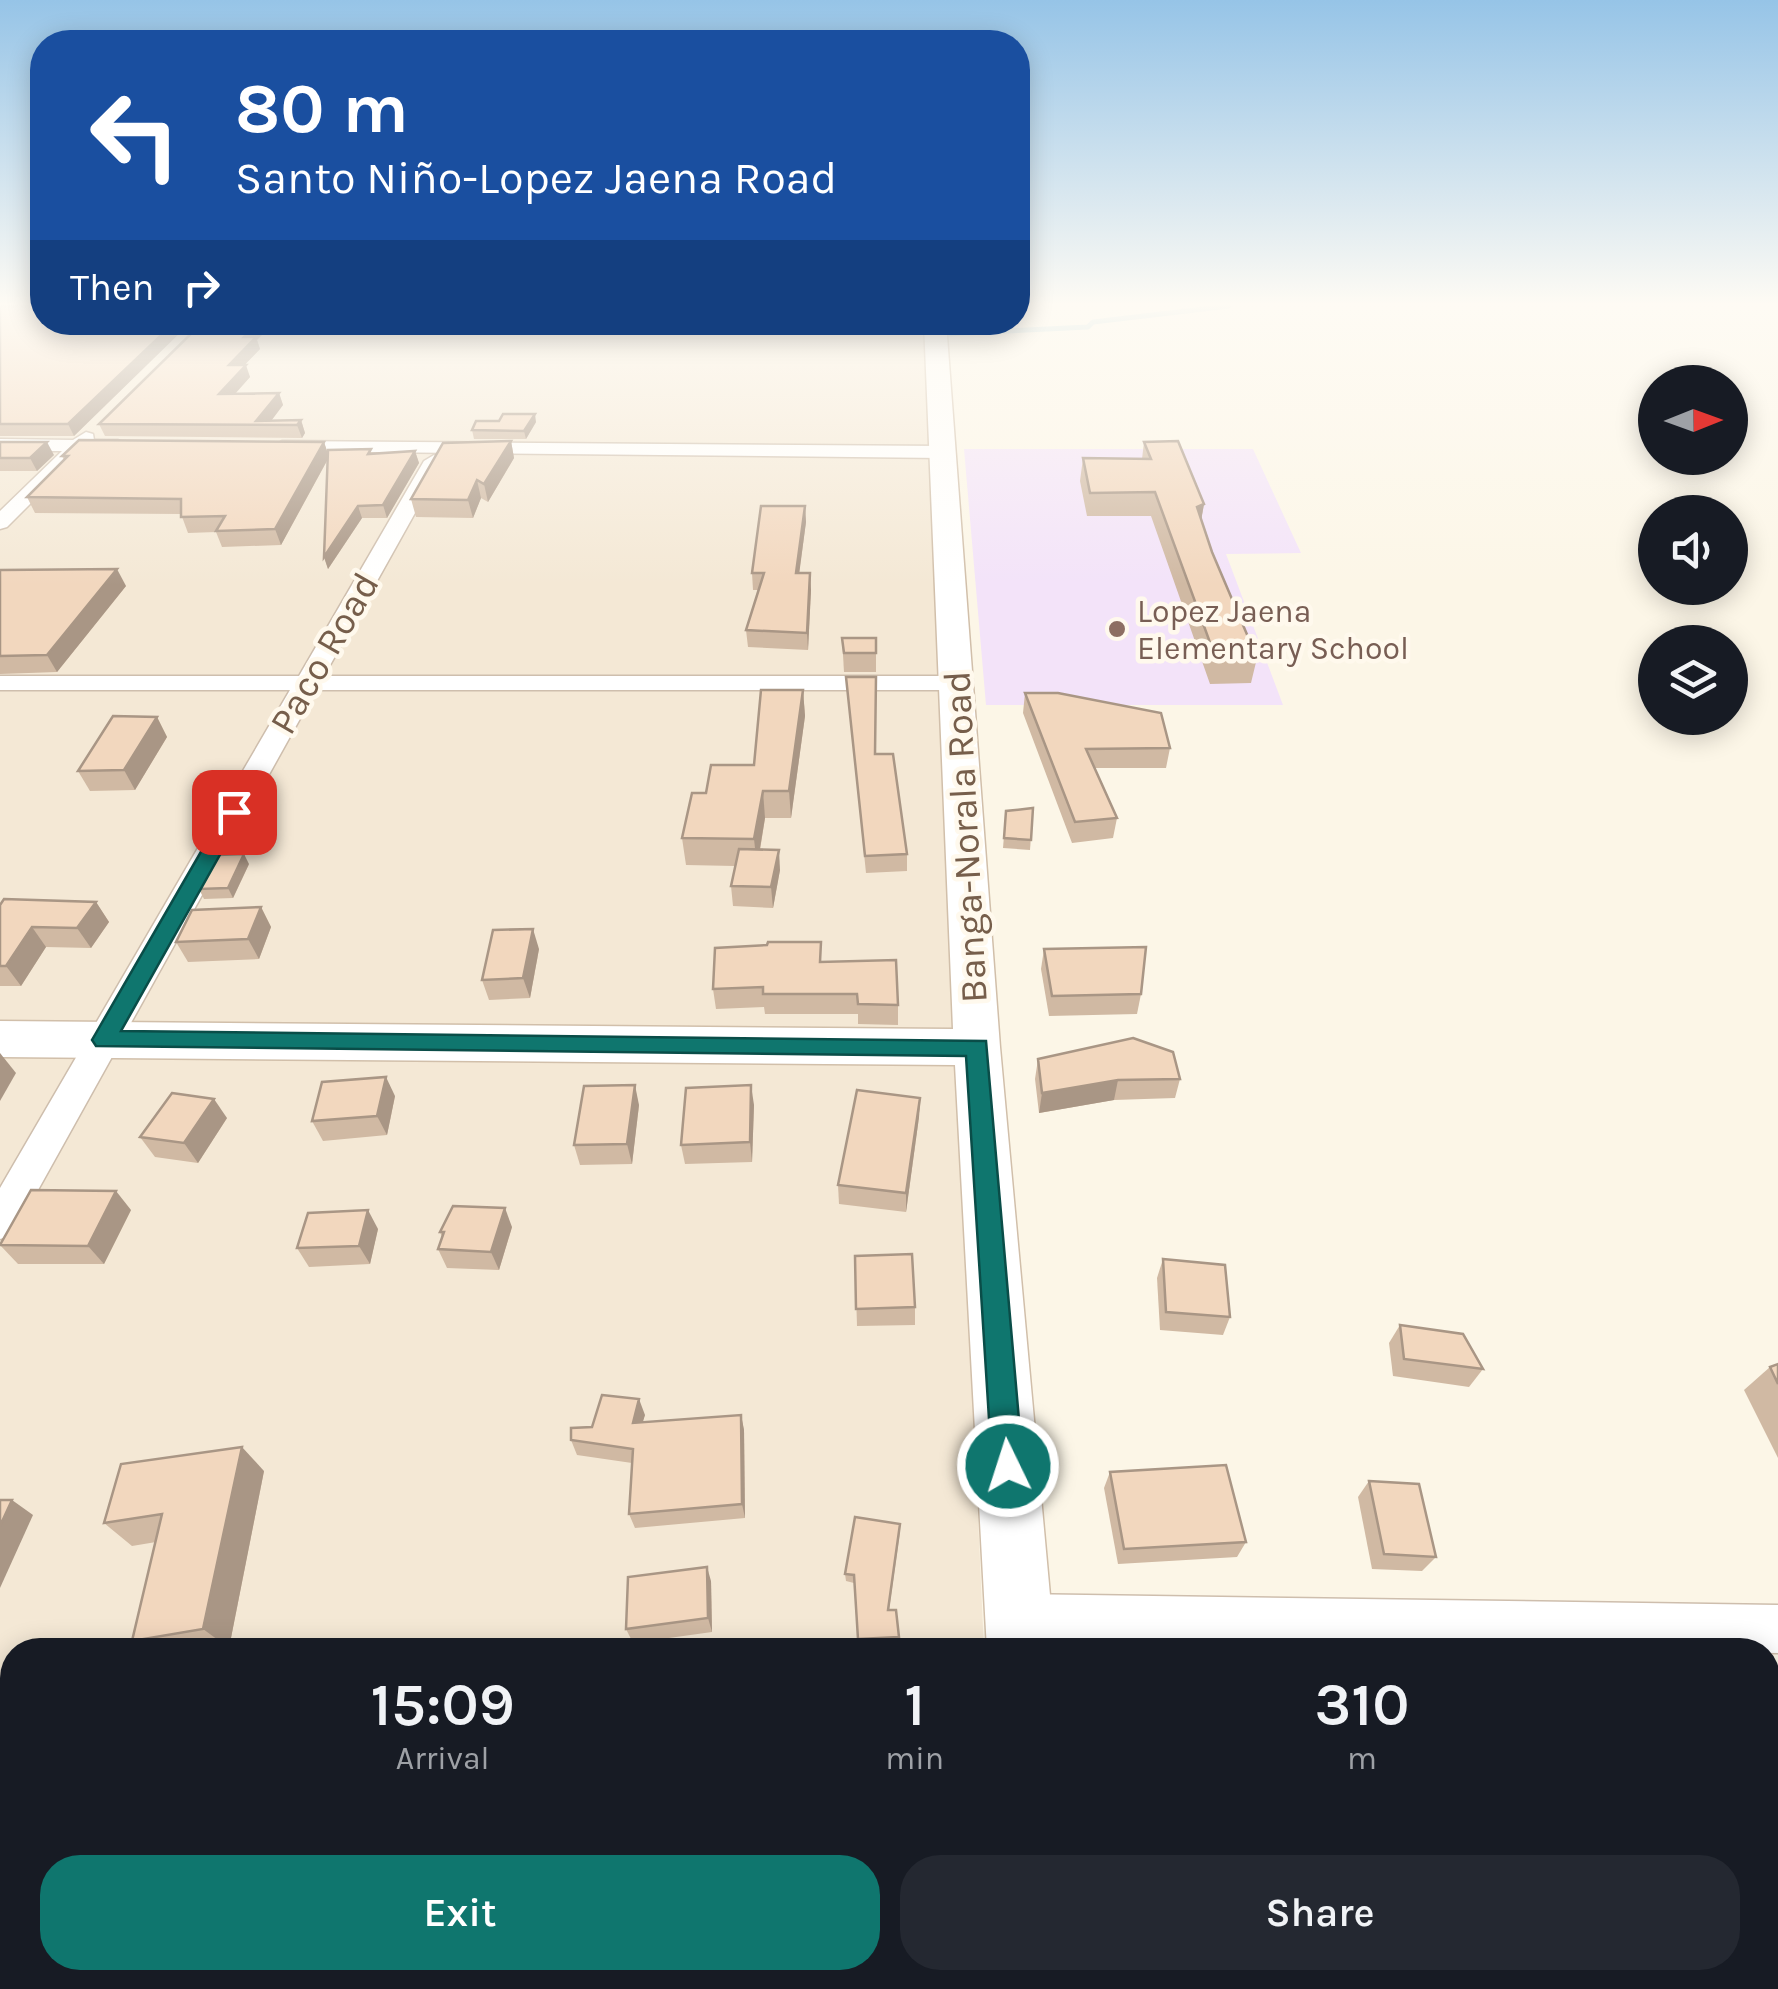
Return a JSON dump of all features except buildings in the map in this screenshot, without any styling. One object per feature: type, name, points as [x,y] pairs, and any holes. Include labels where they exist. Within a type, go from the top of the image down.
[{"type":"main road","name":"Banga-Norala Road","points":[[939,399],[977,1047],[1020,1634]]},
{"type":"main road","points":[[0,1039],[977,1047]]},
{"type":"street","points":[[0,523],[107,418]]},
{"type":"street","points":[[0,446],[136,446]]},
{"type":"street","points":[[269,447],[942,452]]},
{"type":"street","name":"Paco Road","points":[[0,1223],[441,448]]},
{"type":"street","points":[[0,683],[956,683]]},
{"type":"street","points":[[1020,1634],[1778,1629]]},
{"type":"shaded area","points":[[0,399],[927,399],[983,1638],[0,1638]]},
{"type":"shaded area","name":"Lopez Jaena Elementary School","points":[[964,449],[1253,449],[1301,553],[1226,554],[1283,705],[986,705]]},
{"type":"place","name":"Lopez Jaena Elementary School","points":[[1117,629]]},
{"type":"route","points":[[234,812],[104,1040],[977,1047],[1008,1466]]}]
